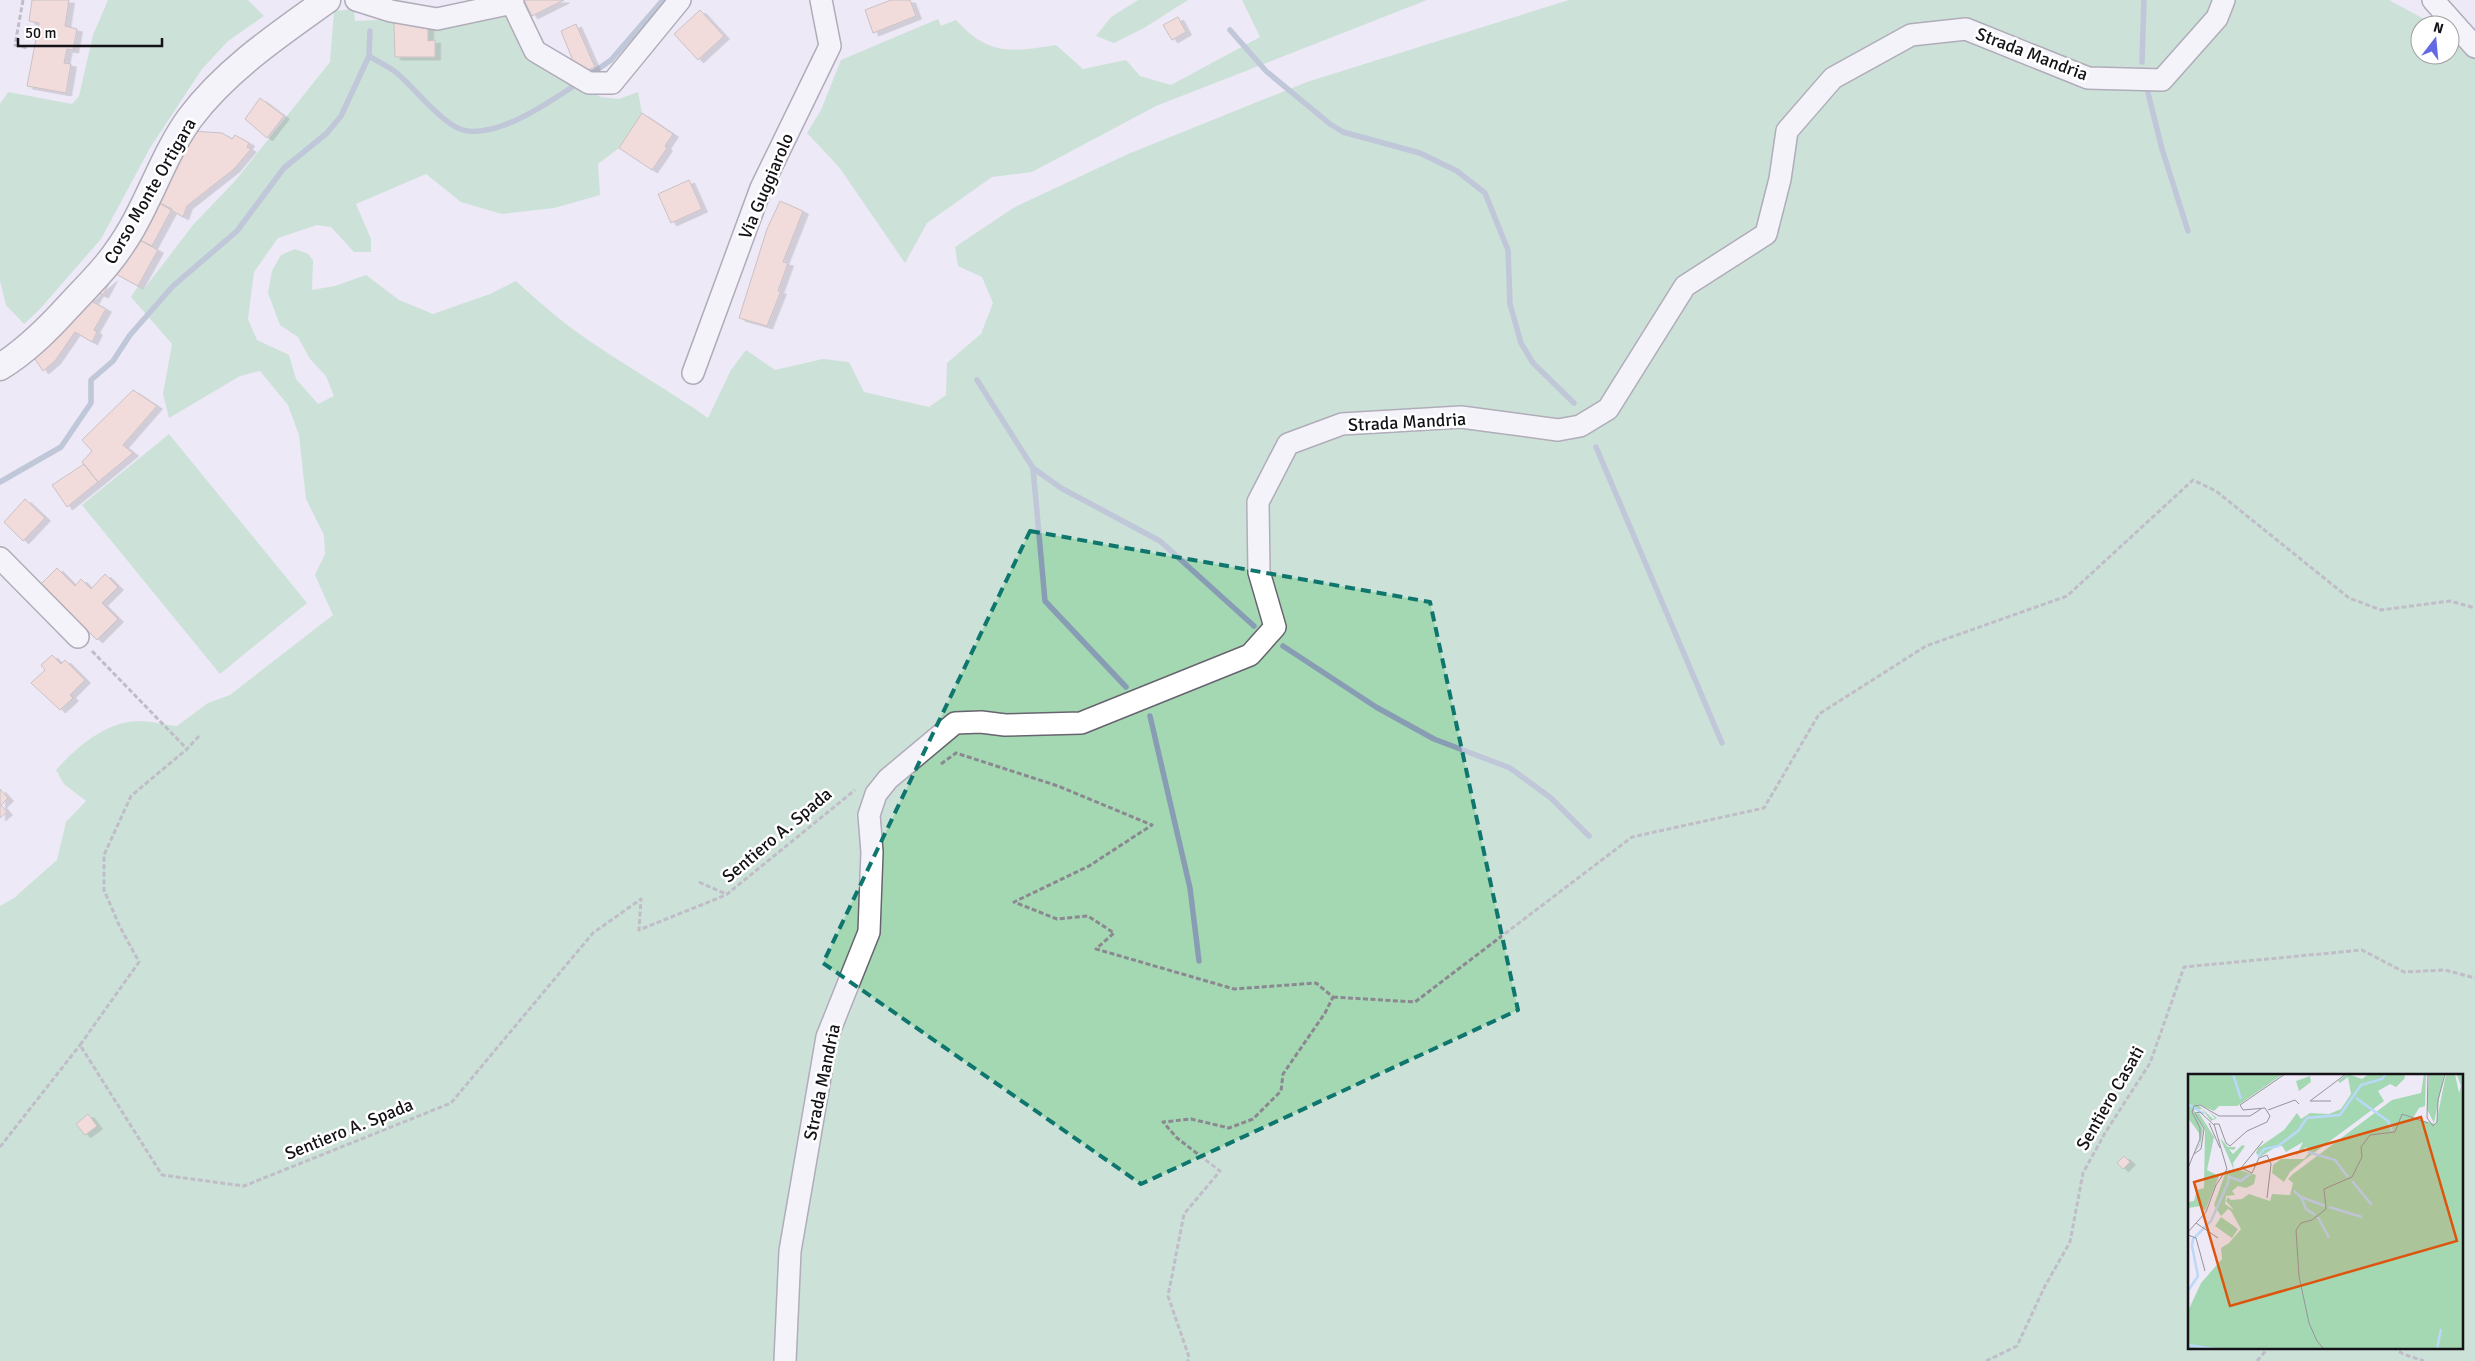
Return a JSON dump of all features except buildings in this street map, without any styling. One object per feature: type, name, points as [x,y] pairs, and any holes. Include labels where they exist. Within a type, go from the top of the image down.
[{"type":"main road","name":"Corso Monte Ortigara","points":[[0,367],[41,335],[110,263],[139,215],[183,128],[214,88],[284,30],[327,0]]},
{"type":"street","points":[[356,0],[391,11],[437,19],[512,1],[535,51],[589,83],[612,83],[680,0]]},
{"type":"street","points":[[391,11],[400,10],[412,0]]},
{"type":"street","name":"Via Guggiarolo","points":[[693,373],[761,188],[830,46],[821,0]]},
{"type":"street","name":"Strada Mandria","points":[[785,1361],[790,1251],[827,1036],[869,932],[872,852],[869,815],[876,794],[888,779],[955,723],[981,722],[1005,725],[1081,723],[1250,655],[1275,627],[1259,572],[1258,502],[1288,444],[1342,424],[1461,417],[1558,430],[1580,426],[1608,409],[1685,286],[1766,234],[1780,179],[1787,131],[1833,78],[1911,34],[1966,29],[2088,78],[2162,80],[2217,18],[2224,0]]},
{"type":"street","points":[[2433,0],[2475,47]]},
{"type":"street","points":[[0,558],[78,637]]},
{"type":"path","points":[[23,0],[14,45],[28,48]]},
{"type":"path","points":[[934,769],[956,753],[1058,786],[1152,825],[1088,866],[1014,902],[1057,919],[1088,916],[1114,933],[1096,949],[1234,989],[1316,983],[1333,997],[1416,1002],[1632,837],[1764,808],[1819,714],[1926,646],[2067,596],[2193,480],[2216,490],[2349,598],[2381,610],[2450,601],[2475,608]]},
{"type":"path","points":[[78,637],[187,749]]},
{"type":"path","points":[[0,1147],[80,1045],[139,962],[119,925],[104,890],[104,855],[131,796],[187,749],[199,736]]},
{"type":"path","name":"Sentiero A. Spada","points":[[80,1045],[162,1175],[244,1186],[451,1103],[593,933],[641,900],[639,930],[726,895],[856,789]]},
{"type":"path","points":[[699,882],[726,895]]},
{"type":"path","name":"Sentiero Casati","points":[[1986,1361],[2017,1346],[2045,1286],[2070,1242],[2083,1172],[2105,1133],[2150,1063],[2184,967],[2362,950],[2404,972],[2445,970],[2475,978]]},
{"type":"path","points":[[1188,1361],[1189,1357],[1168,1296],[1184,1214],[1220,1171],[1177,1138],[1163,1122],[1191,1118],[1229,1128],[1253,1119],[1281,1091],[1283,1074],[1325,1013],[1333,997]]},
{"type":"path","points":[[2257,1361],[2268,1348]]},
{"type":"path","points":[[2394,1348],[2403,1354],[2424,1361]]},
{"type":"highlighted area","points":[[1030,531],[1430,602],[1518,1010],[1141,1184],[823,963]]},
{"type":"green space","points":[[108,0],[248,0],[264,16],[228,41],[202,69],[150,148],[101,239],[39,310],[24,324],[6,305],[0,281],[0,104],[8,92],[72,104],[79,96],[93,35]]},
{"type":"green space","points":[[1138,0],[1188,0],[1144,28],[1114,43],[1096,36],[1111,17]]},
{"type":"green space","points":[[1242,0],[1427,0],[1156,106],[1032,172],[992,177],[927,223],[905,263],[839,167],[807,133],[821,110],[841,60],[938,19],[941,26],[956,20],[968,32],[990,46],[1013,50],[1056,45],[1083,69],[1126,60],[1140,76],[1171,85],[1260,37]]},
{"type":"green space","points":[[1569,0],[2389,0],[2417,15],[2410,15],[2410,65],[2460,65],[2460,39],[2475,47],[2475,1361],[0,1361],[0,906],[14,898],[57,860],[66,822],[86,801],[64,784],[56,770],[92,737],[114,726],[138,721],[177,726],[208,703],[230,695],[333,615],[315,575],[325,554],[324,535],[306,499],[299,435],[288,405],[260,371],[240,376],[169,418],[163,394],[172,344],[131,297],[138,286],[144,289],[193,225],[235,181],[330,62],[334,11],[354,9],[355,21],[506,14],[530,59],[541,67],[601,97],[619,99],[638,92],[642,113],[619,148],[598,164],[600,195],[554,208],[502,214],[461,202],[426,174],[356,204],[371,239],[371,252],[354,252],[331,227],[317,225],[278,238],[254,272],[248,319],[257,340],[289,355],[296,379],[318,404],[334,396],[326,376],[310,359],[298,337],[280,325],[268,293],[272,271],[281,255],[295,249],[308,254],[313,260],[312,290],[335,286],[366,275],[399,300],[433,314],[490,294],[516,281],[552,313],[581,335],[708,418],[731,370],[746,350],[775,370],[823,359],[849,362],[864,392],[929,407],[946,395],[947,363],[981,334],[993,303],[982,277],[958,266],[955,247],[1015,207],[1128,154],[1307,82]]},
{"type":"green space","points":[[169,434],[307,603],[220,674],[82,505]]},
{"type":"waterway","points":[[588,76],[611,60],[663,0]]},
{"type":"waterway","points":[[2142,62],[2144,0]]},
{"type":"waterway","points":[[1230,30],[1266,71],[1330,124],[1343,132],[1420,153],[1457,171],[1485,193],[1508,250],[1510,304],[1521,343],[1533,363],[1574,403]]},
{"type":"waterway","points":[[0,482],[61,447],[91,403],[91,380],[113,361],[130,335],[173,286],[237,231],[284,168],[327,133],[341,116],[369,56],[370,31]]},
{"type":"waterway","points":[[369,56],[398,74],[447,121],[454,126],[468,131],[484,131],[518,119],[536,110],[578,83]]},
{"type":"waterway","points":[[2148,93],[2162,149],[2188,231]]},
{"type":"waterway","points":[[977,380],[1033,468],[1061,488],[1160,541],[1254,626]]},
{"type":"waterway","points":[[1596,447],[1722,743]]},
{"type":"waterway","points":[[1033,468],[1045,601],[1126,687]]},
{"type":"waterway","points":[[1283,646],[1376,707],[1434,739],[1510,768],[1551,798],[1589,836]]},
{"type":"waterway","points":[[1150,716],[1190,888],[1199,961]]}]
